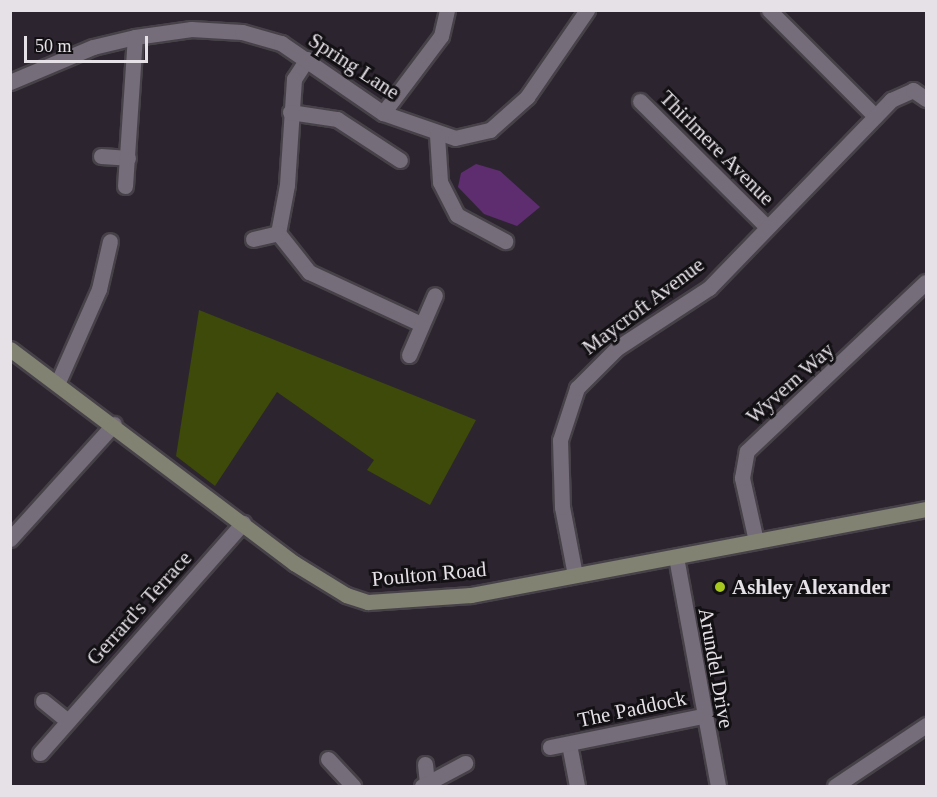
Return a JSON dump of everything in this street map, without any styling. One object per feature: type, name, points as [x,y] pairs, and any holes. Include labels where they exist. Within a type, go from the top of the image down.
[{"type":"main road","name":"Poulton Road","points":[[10,349],[58,382],[294,562],[346,595],[368,602],[471,595],[927,509]]},
{"type":"street","points":[[383,113],[441,36],[447,10]]},
{"type":"street","name":"Spring Lane","points":[[10,82],[93,47],[135,37],[191,28],[242,32],[281,43],[383,113],[437,135],[455,138],[490,130],[526,97],[588,10]]},
{"type":"street","points":[[769,10],[875,116]]},
{"type":"street","points":[[125,186],[135,37]]},
{"type":"street","points":[[307,59],[294,79],[290,112],[287,185],[278,233],[309,272],[421,324]]},
{"type":"street","name":"Maycroft Avenue","points":[[575,575],[562,507],[560,440],[577,388],[617,348],[709,288],[765,225],[875,116],[903,92],[913,90],[927,99]]},
{"type":"street","name":"Thirlmere Avenue","points":[[640,101],[765,225]]},
{"type":"street","points":[[290,112],[337,120],[400,160]]},
{"type":"street","points":[[437,135],[440,182],[457,215],[505,242]]},
{"type":"street","points":[[101,156],[128,158]]},
{"type":"street","points":[[253,239],[278,233]]},
{"type":"street","points":[[58,382],[99,289],[110,241]]},
{"type":"street","name":"Wyvern Way","points":[[756,541],[742,478],[747,451],[927,282]]},
{"type":"street","points":[[409,355],[435,295]]},
{"type":"street","points":[[10,539],[114,424]]},
{"type":"street","name":"Gerrard's Terrace","points":[[39,753],[243,523]]},
{"type":"street","name":"Arundel Drive","points":[[676,557],[703,716],[718,786]]},
{"type":"street","points":[[43,700],[68,721]]},
{"type":"street","name":"The Paddock","points":[[550,747],[703,716]]},
{"type":"street","points":[[836,786],[927,725]]},
{"type":"street","name":"The Paddock","points":[[569,744],[577,786]]},
{"type":"street","points":[[328,759],[353,786]]},
{"type":"street","points":[[424,785],[465,763]]},
{"type":"street","points":[[424,785],[425,764]]},
{"type":"green space","points":[[199,310],[476,420],[430,505],[367,470],[374,460],[277,392],[215,486],[176,456]]},
{"type":"shaded area","points":[[476,164],[500,171],[540,207],[517,226],[484,214],[458,187],[461,173]]},
{"type":"place","name":"Ashley Alexander","points":[[720,587]]}]
